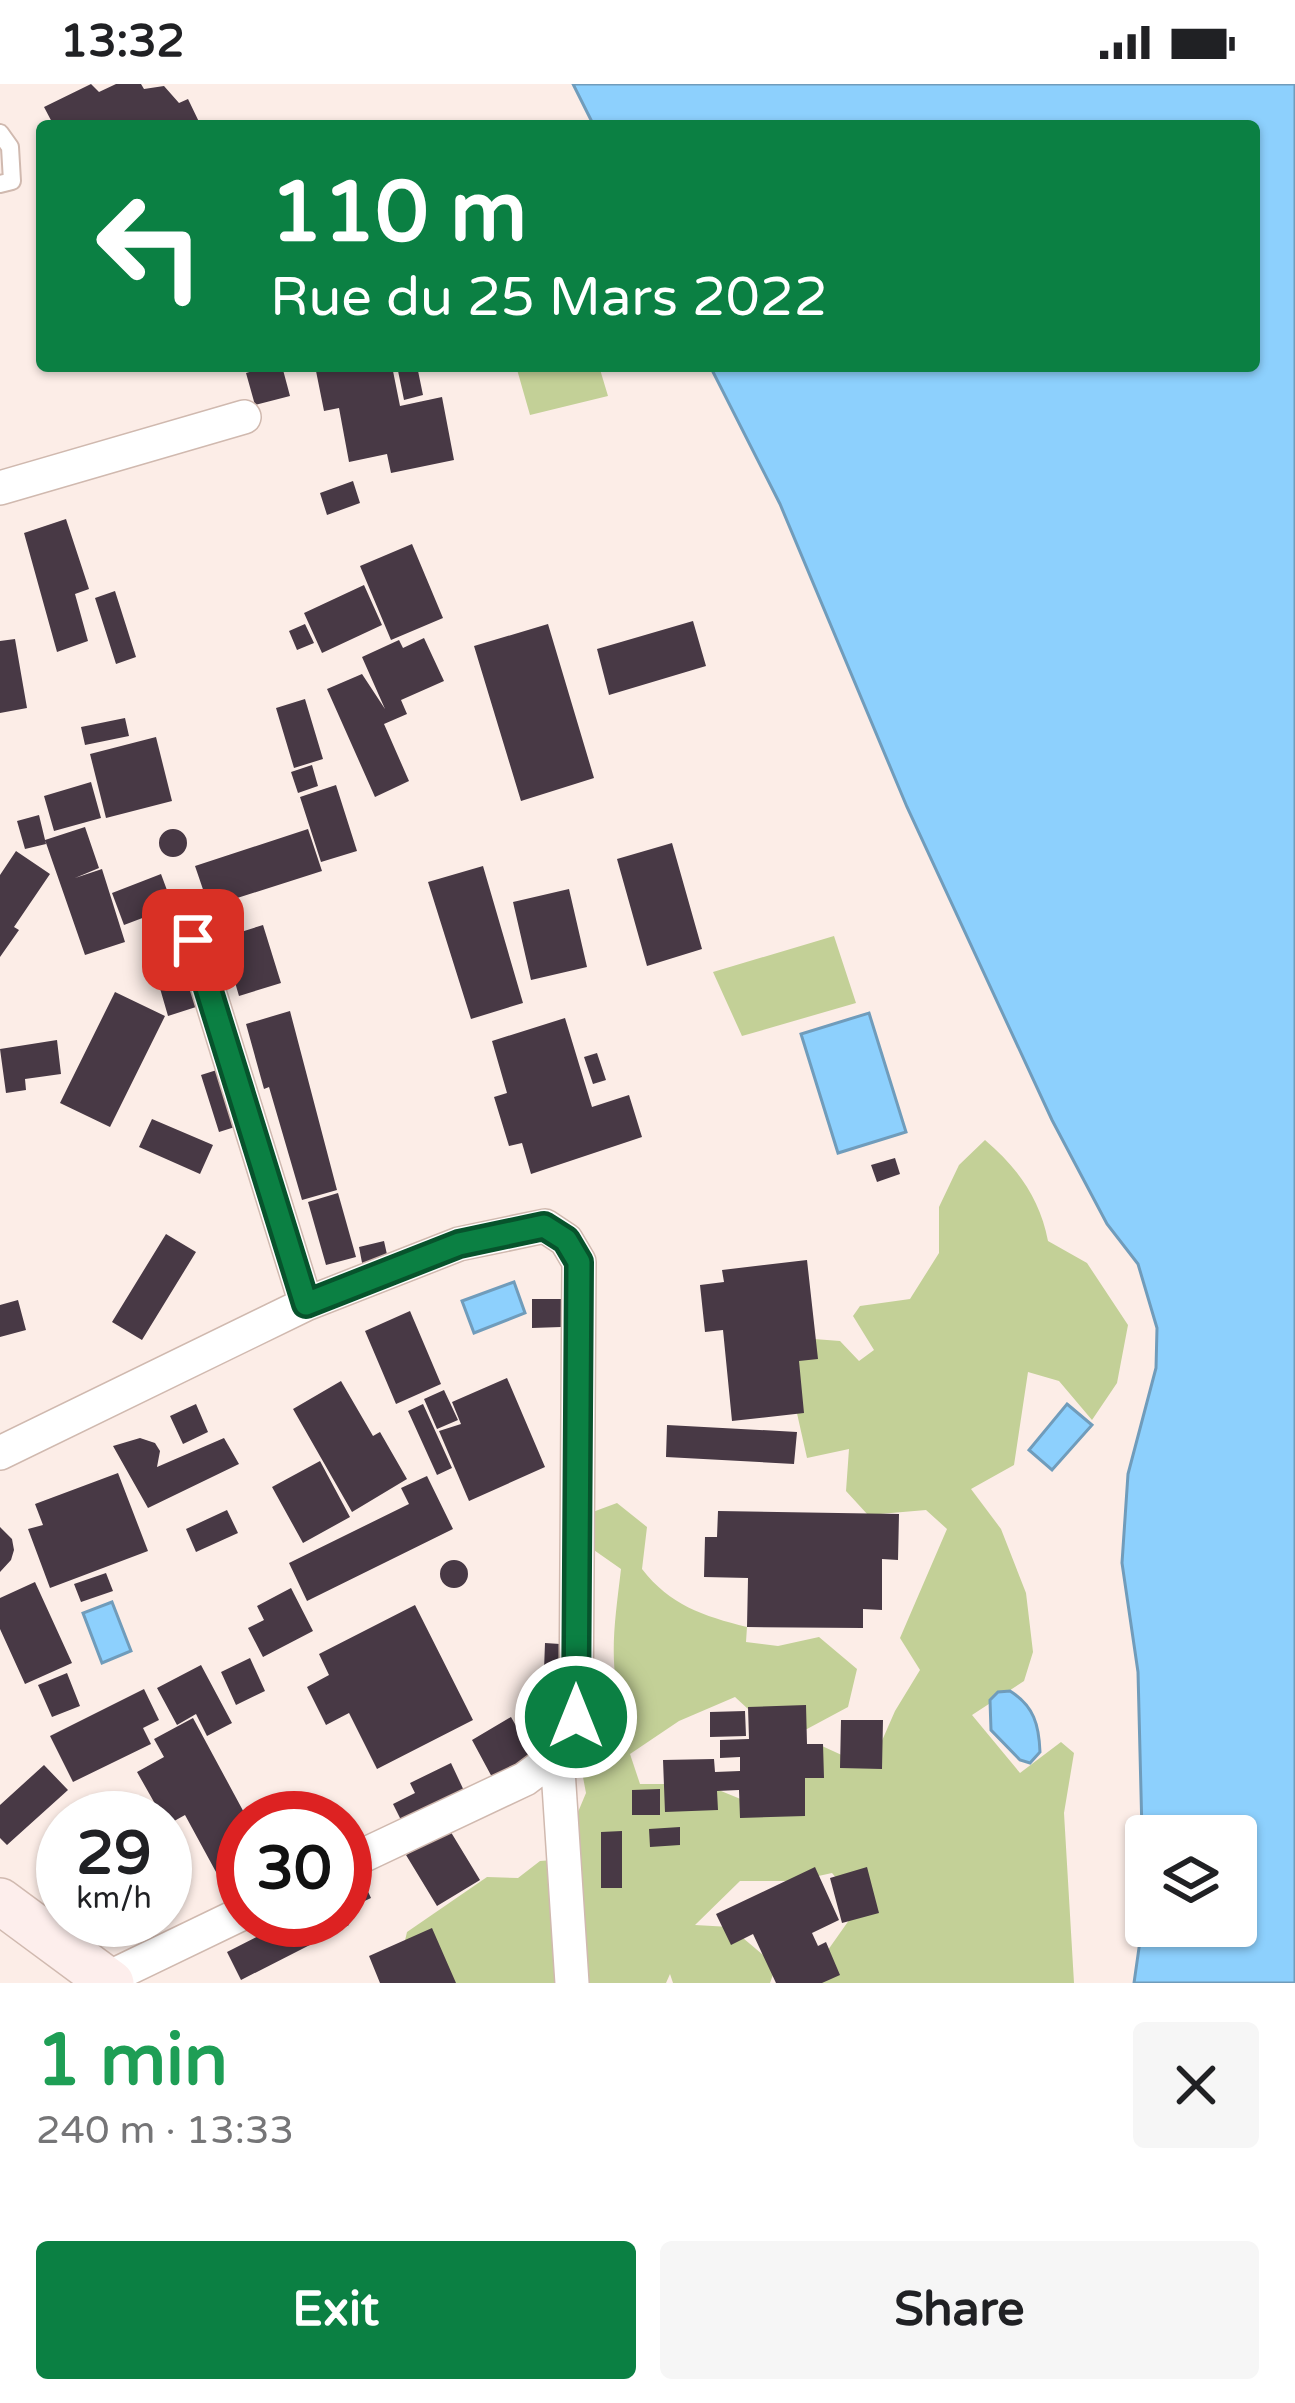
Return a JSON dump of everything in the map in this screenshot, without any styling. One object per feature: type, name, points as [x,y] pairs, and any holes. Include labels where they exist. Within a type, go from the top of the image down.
[{"type":"main road","points":[[0,1901],[109,1981]]},
{"type":"street","points":[[0,488],[244,417]]},
{"type":"street","points":[[193,940],[306,1304]]},
{"type":"street","points":[[0,1453],[306,1304],[459,1244],[544,1226],[566,1240],[579,1262],[576,1717],[556,1755],[525,1779],[372,1851]]},
{"type":"street","points":[[556,1755],[572,1983]]},
{"type":"street","points":[[109,1981],[216,1927]]},
{"type":"lane","points":[[0,133],[10,147],[12,181],[0,184]]},
{"type":"green space","points":[[518,372],[601,372],[608,396],[530,415]]},
{"type":"green space","points":[[834,936],[856,1003],[742,1036],[713,972]]},
{"type":"green space","points":[[985,1140],[1026,1185],[1048,1241],[1087,1263],[1128,1325],[1117,1383],[1092,1420],[1059,1381],[1028,1372],[1014,1465],[971,1489],[1001,1529],[1026,1593],[1033,1652],[1024,1681],[972,1715],[1020,1773],[1061,1742],[1074,1753],[1064,1813],[1074,1983],[812,1983],[816,1967],[859,1906],[832,1873],[796,1881],[740,1881],[695,1925],[730,1927],[776,1966],[770,1983],[673,1983],[670,1974],[666,1983],[427,1983],[400,1962],[407,1932],[487,1877],[518,1878],[540,1861],[578,1858],[573,1824],[586,1793],[578,1751],[592,1731],[626,1725],[614,1666],[621,1569],[591,1548],[590,1513],[617,1503],[647,1527],[642,1569],[664,1592],[688,1607],[747,1627],[746,1642],[778,1646],[819,1637],[857,1669],[848,1707],[807,1729],[773,1732],[735,1697],[679,1721],[630,1754],[640,1784],[704,1784],[760,1807],[822,1746],[870,1768],[895,1711],[920,1670],[900,1638],[947,1529],[926,1510],[868,1515],[846,1491],[849,1449],[807,1458],[792,1391],[801,1338],[840,1341],[859,1361],[874,1350],[853,1316],[860,1306],[910,1299],[939,1253],[939,1207],[959,1165]]},
{"type":"water","points":[[573,84],[1295,84],[1295,1983],[1134,1983],[1139,1947],[1257,1947],[1257,1815],[1142,1815],[1138,1672],[1122,1563],[1128,1474],[1156,1368],[1157,1328],[1138,1264],[1107,1224],[1052,1120],[907,807],[780,504],[713,372],[1260,372],[1260,120],[591,120]]},
{"type":"water","points":[[869,1013],[906,1132],[838,1153],[801,1034]]},
{"type":"water","points":[[514,1282],[525,1313],[474,1333],[462,1301]]},
{"type":"water","points":[[1067,1404],[1092,1425],[1052,1470],[1029,1450]]},
{"type":"water","points":[[112,1602],[131,1651],[102,1663],[83,1613]]},
{"type":"water","points":[[1010,1691],[1025,1703],[1036,1725],[1040,1752],[1030,1763],[1020,1760],[991,1730],[990,1700],[998,1692]]},
{"type":"building","points":[[91,84],[99,92],[116,84],[141,84],[144,89],[164,86],[179,103],[188,99],[198,120],[51,120],[44,107]]},
{"type":"building","points":[[284,372],[290,396],[255,405],[246,373]]},
{"type":"building","points":[[316,372],[393,372],[400,406],[442,397],[454,460],[391,473],[387,454],[349,462],[339,408],[324,411]]},
{"type":"building","points":[[398,372],[418,372],[423,395],[404,400]]},
{"type":"building","points":[[353,481],[360,503],[327,515],[320,493]]},
{"type":"building","points":[[66,519],[89,589],[75,594],[88,641],[57,652],[24,533]]},
{"type":"building","points":[[412,544],[443,618],[391,640],[360,566]]},
{"type":"building","points":[[364,585],[382,625],[322,653],[304,613]]},
{"type":"building","points":[[115,591],[136,657],[116,664],[95,598]]},
{"type":"building","points":[[693,621],[706,666],[609,695],[597,649]]},
{"type":"building","points":[[305,624],[314,643],[297,650],[289,631]]},
{"type":"building","points":[[548,624],[594,778],[521,801],[474,646]]},
{"type":"building","points":[[424,638],[444,681],[401,700],[407,714],[384,724],[409,781],[375,797],[327,689],[362,674],[385,709],[362,657],[399,640],[403,648]]},
{"type":"building","points":[[15,639],[27,708],[0,713],[0,641]]},
{"type":"building","points":[[305,699],[323,759],[294,768],[276,708]]},
{"type":"building","points":[[125,718],[129,736],[85,745],[81,727]]},
{"type":"building","points":[[156,737],[172,801],[106,818],[90,754]]},
{"type":"building","points":[[312,765],[318,786],[298,793],[291,772]]},
{"type":"building","points":[[91,782],[101,818],[54,831],[44,796]]},
{"type":"building","points":[[336,785],[357,851],[321,862],[300,797]]},
{"type":"building","points":[[39,815],[46,844],[25,849],[17,821]]},
{"type":"building","points":[[85,827],[99,868],[75,878],[102,869],[125,942],[85,955],[45,840]]},
{"type":"building","points":[[173,829],[183,833],[187,843],[183,853],[173,857],[163,853],[159,843],[163,833]]},
{"type":"building","points":[[308,829],[322,871],[209,907],[195,866]]},
{"type":"building","points":[[672,843],[702,949],[647,966],[617,859]]},
{"type":"building","points":[[16,851],[50,874],[0,957],[0,875]]},
{"type":"building","points":[[483,866],[523,1003],[471,1019],[428,882]]},
{"type":"building","points":[[161,874],[181,928],[161,936],[153,914],[124,925],[112,893]]},
{"type":"building","points":[[569,889],[587,967],[531,980],[513,902]]},
{"type":"building","points":[[196,894],[206,924],[191,929],[181,899]]},
{"type":"building","points":[[263,925],[281,983],[239,996],[222,938]]},
{"type":"building","points":[[171,935],[178,964],[159,969],[152,940]]},
{"type":"building","points":[[185,969],[196,1007],[168,1016],[157,978]]},
{"type":"building","points":[[115,992],[165,1016],[110,1127],[60,1103]]},
{"type":"building","points":[[290,1011],[337,1190],[302,1200],[246,1024]]},
{"type":"building","points":[[565,1018],[592,1107],[629,1095],[642,1137],[531,1174],[522,1143],[509,1146],[494,1097],[507,1093],[492,1041]]},
{"type":"building","points":[[57,1040],[61,1074],[25,1079],[26,1090],[6,1093],[0,1049]]},
{"type":"building","points":[[597,1053],[606,1080],[593,1084],[584,1057]]},
{"type":"building","points":[[220,1069],[238,1126],[219,1132],[201,1075]]},
{"type":"building","points":[[152,1119],[213,1145],[200,1174],[139,1147]]},
{"type":"building","points":[[895,1158],[900,1174],[877,1182],[871,1165]]},
{"type":"building","points":[[338,1193],[356,1257],[326,1265],[308,1202]]},
{"type":"building","points":[[166,1234],[196,1252],[142,1340],[112,1322]]},
{"type":"building","points":[[384,1241],[390,1268],[364,1273],[359,1247]]},
{"type":"building","points":[[807,1260],[818,1359],[799,1361],[804,1413],[732,1421],[723,1330],[705,1332],[700,1285],[724,1282],[722,1270]]},
{"type":"building","points":[[532,1299],[561,1299],[561,1327],[532,1328]]},
{"type":"building","points":[[18,1300],[26,1330],[0,1337],[0,1305]]},
{"type":"building","points":[[410,1311],[441,1384],[396,1404],[365,1331]]},
{"type":"building","points":[[507,1378],[545,1467],[469,1501],[439,1431],[461,1424],[452,1402]]},
{"type":"building","points":[[341,1381],[373,1436],[380,1432],[407,1479],[352,1512],[293,1409]]},
{"type":"building","points":[[444,1390],[458,1420],[437,1429],[424,1399]]},
{"type":"building","points":[[196,1404],[208,1432],[183,1444],[170,1416]]},
{"type":"building","points":[[423,1404],[452,1468],[437,1475],[408,1411]]},
{"type":"building","points":[[667,1425],[797,1432],[794,1464],[666,1457]]},
{"type":"building","points":[[140,1438],[155,1443],[160,1451],[157,1467],[224,1438],[239,1464],[148,1508],[113,1446]]},
{"type":"building","points":[[320,1461],[350,1517],[303,1543],[272,1487]]},
{"type":"building","points":[[118,1473],[148,1551],[50,1588],[28,1529],[43,1525],[35,1504]]},
{"type":"building","points":[[427,1476],[453,1529],[307,1601],[289,1563],[409,1504],[401,1488]]},
{"type":"building","points":[[227,1510],[238,1533],[196,1552],[186,1529]]},
{"type":"building","points":[[718,1511],[899,1514],[898,1560],[882,1559],[882,1610],[863,1609],[863,1628],[747,1627],[748,1578],[704,1577],[705,1537],[717,1537]]},
{"type":"building","points":[[0,1527],[12,1539],[14,1550],[0,1572]]},
{"type":"building","points":[[454,1560],[464,1564],[468,1574],[464,1584],[454,1588],[444,1584],[440,1574],[444,1564]]},
{"type":"building","points":[[106,1573],[113,1591],[81,1602],[74,1584]]},
{"type":"building","points":[[35,1582],[72,1663],[25,1684],[0,1629],[0,1598]]},
{"type":"building","points":[[291,1588],[313,1631],[263,1657],[248,1628],[264,1620],[257,1606]]},
{"type":"building","points":[[415,1605],[473,1720],[377,1769],[349,1713],[326,1725],[307,1687],[329,1675],[319,1654]]},
{"type":"building","points":[[545,1643],[560,1644],[559,1671],[544,1670]]},
{"type":"building","points":[[250,1658],[265,1691],[236,1705],[221,1672]]},
{"type":"building","points":[[201,1665],[232,1723],[207,1736],[196,1714],[177,1725],[157,1688]]},
{"type":"building","points":[[67,1673],[80,1706],[52,1717],[38,1685]]},
{"type":"building","points":[[144,1689],[159,1720],[143,1728],[151,1744],[73,1782],[50,1736]]},
{"type":"building","points":[[806,1705],[807,1744],[823,1744],[824,1778],[805,1778],[805,1816],[740,1818],[739,1790],[717,1791],[718,1810],[665,1812],[663,1760],[714,1759],[715,1772],[740,1771],[740,1757],[720,1758],[720,1740],[749,1739],[748,1707]]},
{"type":"building","points":[[745,1711],[746,1736],[710,1737],[710,1712]]},
{"type":"building","points":[[511,1717],[533,1756],[493,1779],[472,1740]]},
{"type":"building","points":[[193,1718],[232,1791],[216,1791],[216,1872],[192,1828],[192,1791],[148,1791],[137,1772],[164,1757],[154,1739]]},
{"type":"building","points":[[841,1720],[883,1720],[882,1769],[840,1768]]},
{"type":"building","points":[[451,1763],[466,1795],[404,1826],[393,1804],[415,1793],[410,1783]]},
{"type":"building","points":[[44,1765],[68,1790],[36,1791],[36,1819],[7,1845],[0,1838],[0,1805]]},
{"type":"building","points":[[660,1789],[660,1815],[632,1815],[632,1790]]},
{"type":"building","points":[[680,1827],[680,1845],[650,1847],[649,1829]]},
{"type":"building","points":[[449,1829],[480,1880],[437,1906],[406,1855]]},
{"type":"building","points":[[622,1831],[622,1888],[601,1888],[601,1832]]},
{"type":"building","points":[[815,1867],[839,1920],[812,1933],[818,1946],[826,1942],[840,1975],[822,1983],[776,1983],[753,1934],[731,1945],[716,1914]]},
{"type":"building","points":[[867,1867],[879,1913],[842,1923],[830,1878]]},
{"type":"building","points":[[432,1928],[456,1983],[380,1983],[369,1956]]},
{"type":"building","points":[[237,1947],[306,1947],[241,1980],[227,1952]]},
{"type":"route","points":[[193,940],[306,1304],[459,1244],[544,1226],[566,1240],[579,1262],[576,1717]]}]
